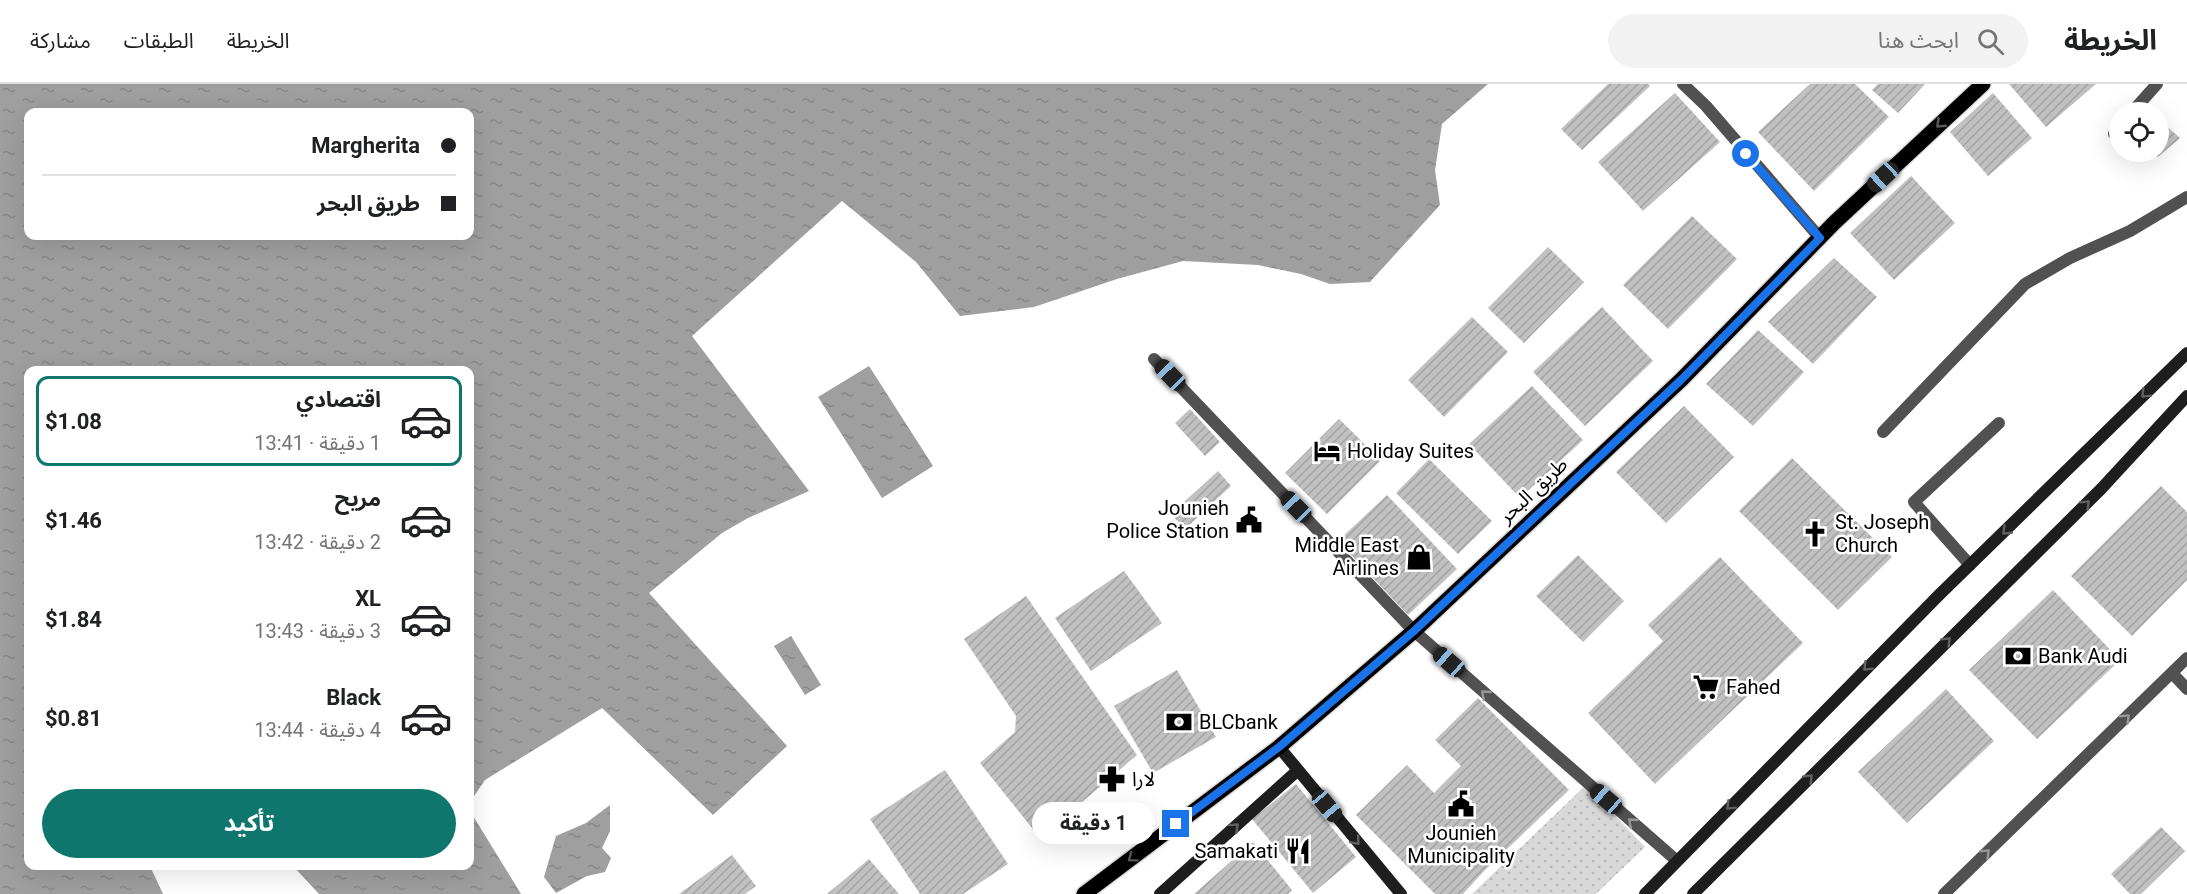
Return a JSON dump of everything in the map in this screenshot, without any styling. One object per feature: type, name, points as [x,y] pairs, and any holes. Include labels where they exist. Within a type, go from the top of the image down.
[{"type":"main road","name":"طريق البحر","points":[[1084,894],[1279,747],[1414,631],[1682,379],[1820,238],[1983,84]]},
{"type":"main road","points":[[1645,894],[1970,565],[2187,353]]},
{"type":"main road","points":[[1693,894],[2101,489],[2187,396]]},
{"type":"main road","points":[[1279,747],[1401,894]]},
{"type":"main road","points":[[1160,894],[1297,771]]},
{"type":"street","points":[[1683,84],[1706,106],[1820,238]]},
{"type":"street","points":[[2141,102],[2157,84]]},
{"type":"street","points":[[1883,432],[2025,284],[2070,258],[2130,231],[2187,197]]},
{"type":"street","points":[[1154,359],[1414,631],[1676,861]]},
{"type":"street","points":[[1970,565],[1914,502],[2000,423]]},
{"type":"street","points":[[1944,894],[2187,658]]},
{"type":"street","points":[[2172,673],[2187,689]]},
{"type":"shaded area","points":[[1586,785],[1645,847],[1596,894],[1472,894]]},
{"type":"water","points":[[0,84],[1488,84],[1442,124],[1435,170],[1440,205],[1370,282],[1330,284],[1301,274],[1258,265],[1183,261],[1117,279],[1034,307],[960,316],[916,262],[842,201],[692,336],[809,491],[748,518],[722,533],[649,593],[787,746],[713,815],[602,708],[485,780],[474,796],[474,366],[24,366],[24,870],[152,870],[163,894],[0,894]]},
{"type":"water","points":[[869,366],[933,466],[882,498],[818,397]]},
{"type":"water","points":[[791,636],[821,685],[805,695],[774,646]]},
{"type":"water","points":[[610,805],[610,831],[602,848],[611,858],[605,872],[587,876],[556,893],[544,877],[556,836],[586,823]]},
{"type":"water","points":[[474,818],[521,894],[319,894],[297,870],[474,870]]},
{"type":"building","points":[[1608,84],[1648,84],[1650,86],[1582,150],[1561,129]]},
{"type":"building","points":[[1810,84],[1855,84],[1889,117],[1814,191],[1758,132]]},
{"type":"building","points":[[1878,84],[1925,84],[1898,113],[1872,90]]},
{"type":"building","points":[[2009,84],[2096,84],[2046,127]]},
{"type":"building","points":[[1675,93],[1720,142],[1643,211],[1598,162]]},
{"type":"building","points":[[1993,93],[2032,138],[1988,176],[1950,132]]},
{"type":"building","points":[[2169,128],[2180,138],[2169,148]]},
{"type":"building","points":[[1911,176],[1955,223],[1894,280],[1850,233]]},
{"type":"building","points":[[1692,216],[1737,259],[1668,329],[1623,285]]},
{"type":"building","points":[[1548,247],[1584,282],[1524,343],[1488,308]]},
{"type":"building","points":[[1834,258],[1877,297],[1813,364],[1768,322]]},
{"type":"building","points":[[1602,307],[1653,361],[1585,426],[1533,372]]},
{"type":"building","points":[[1472,317],[1508,352],[1444,417],[1408,380]]},
{"type":"building","points":[[1758,330],[1804,372],[1753,426],[1706,384]]},
{"type":"building","points":[[1532,386],[1583,440],[1520,498],[1469,444]]},
{"type":"building","points":[[1684,406],[1734,457],[1666,523],[1616,472]]},
{"type":"building","points":[[1190,409],[1220,442],[1205,456],[1175,423]]},
{"type":"building","points":[[1339,419],[1381,460],[1327,514],[1285,473]]},
{"type":"building","name":"St. Joseph Church","points":[[1792,458],[1892,557],[1838,610],[1739,511]]},
{"type":"building","points":[[1429,459],[1492,521],[1458,554],[1396,493]]},
{"type":"building","points":[[1218,471],[1231,486],[1185,529],[1171,514]]},
{"type":"building","points":[[2161,486],[2187,512],[2187,580],[2132,636],[2071,576]]},
{"type":"building","points":[[1387,495],[1457,569],[1408,615],[1338,541]]},
{"type":"building","points":[[1578,555],[1624,601],[1583,642],[1536,596]]},
{"type":"building","points":[[1720,557],[1803,643],[1655,784],[1588,713],[1663,641],[1648,625]]},
{"type":"building","points":[[1124,571],[1162,623],[1091,671],[1055,618]]},
{"type":"building","points":[[2053,590],[2120,660],[2037,739],[1969,670]]},
{"type":"building","points":[[1026,596],[1137,755],[1040,838],[980,763],[1015,732],[1016,716],[964,639]]},
{"type":"building","points":[[1177,670],[1216,737],[1153,773],[1114,706]]},
{"type":"building","points":[[1946,689],[1994,741],[1907,823],[1858,772]]},
{"type":"building","name":"Jounieh Municipality","points":[[1478,698],[1569,790],[1463,894],[1435,894],[1356,815],[1407,765],[1434,793],[1461,766],[1435,740]]},
{"type":"building","points":[[945,770],[1008,864],[963,894],[920,894],[870,819]]},
{"type":"building","points":[[1296,784],[1356,857],[1313,893],[1252,819]]},
{"type":"building","points":[[2161,827],[2185,851],[2141,894],[2130,894],[2111,874]]},
{"type":"building","points":[[1253,842],[1292,890],[1288,894],[1194,894]]},
{"type":"building","points":[[732,855],[756,886],[745,894],[679,894]]},
{"type":"building","points":[[869,859],[899,894],[827,894]]},
{"type":"place","name":"Holiday Suites","points":[[1327,451]]},
{"type":"place","name":"Jounieh Police Station","points":[[1249,520]]},
{"type":"place","name":"St. Joseph Church","points":[[1815,534]]},
{"type":"place","name":"Middle East Airlines","points":[[1419,557]]},
{"type":"place","name":"Bank Audi","points":[[2018,656]]},
{"type":"place","name":"Fahed","points":[[1706,687]]},
{"type":"place","name":"BLCbank","points":[[1179,722]]},
{"type":"place","name":"لارا","points":[[1112,779]]},
{"type":"place","name":"Jounieh Municipality","points":[[1461,804]]},
{"type":"place","name":"Samakati","points":[[1298,851]]},
{"type":"route","points":[[1176,824],[1279,747],[1414,631],[1682,379],[1820,238],[1746,154]]}]
